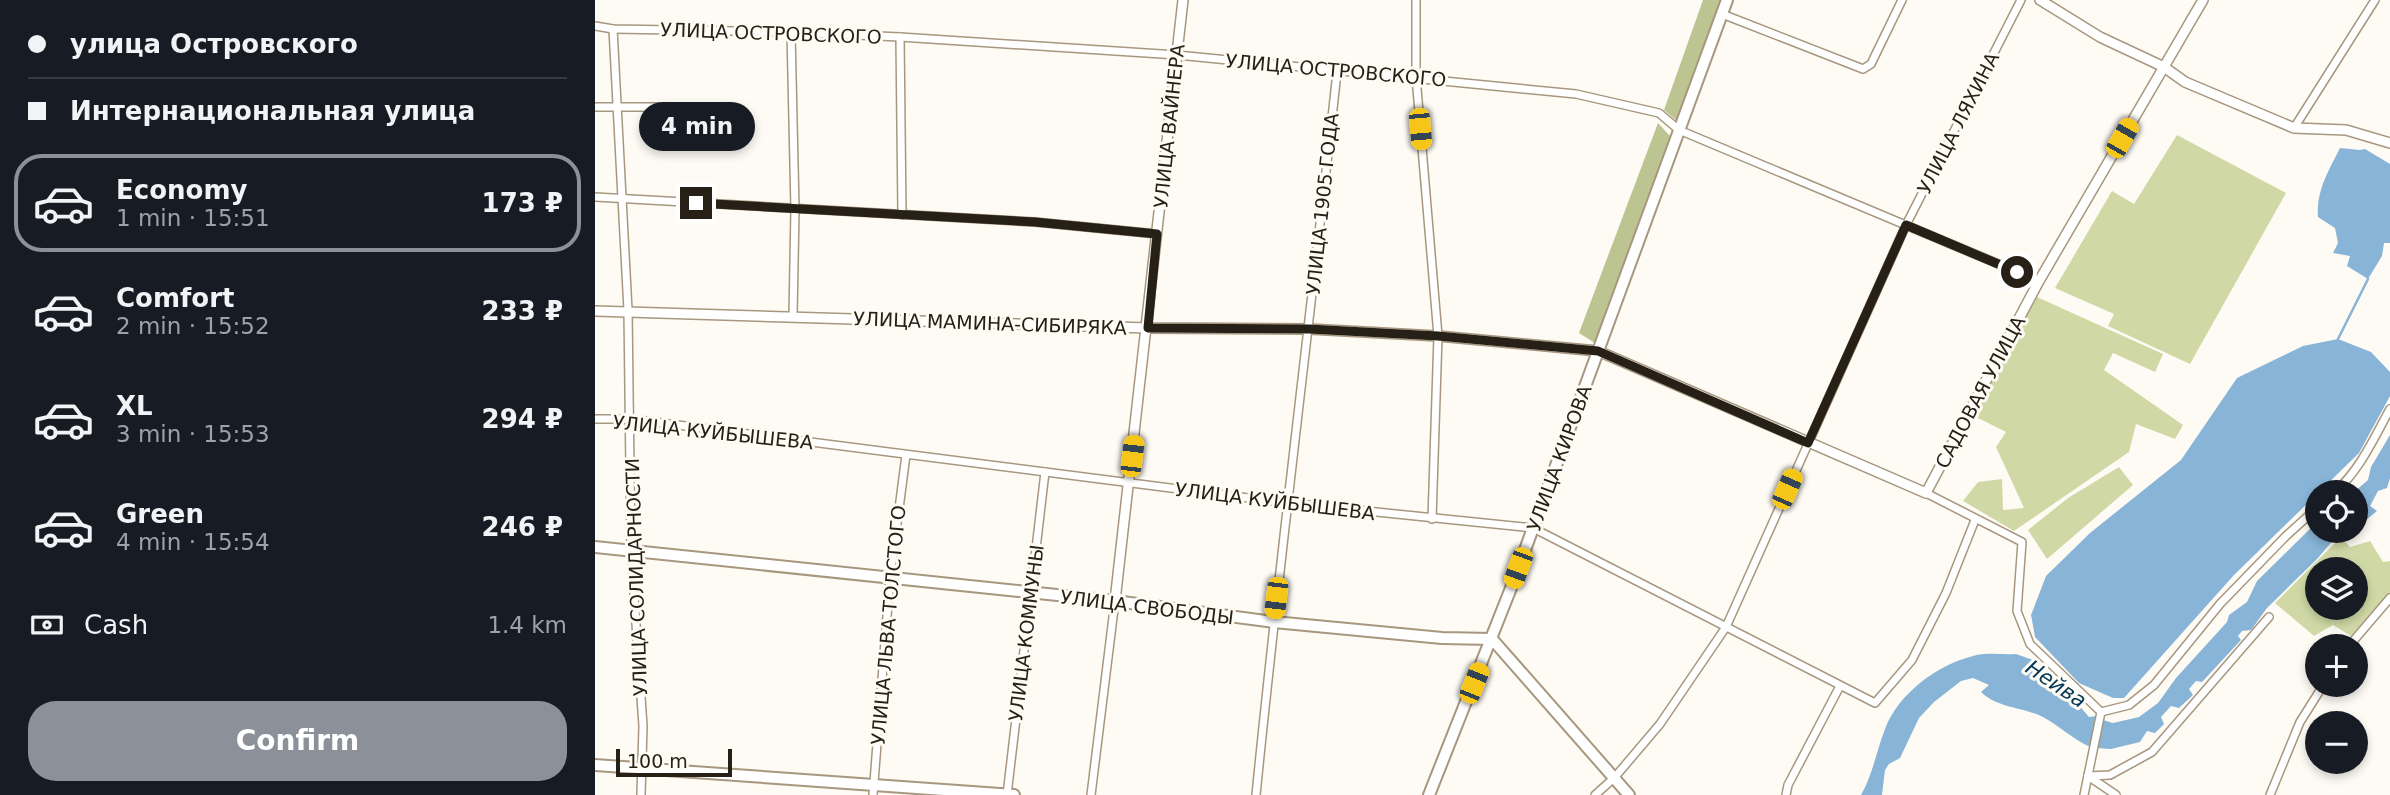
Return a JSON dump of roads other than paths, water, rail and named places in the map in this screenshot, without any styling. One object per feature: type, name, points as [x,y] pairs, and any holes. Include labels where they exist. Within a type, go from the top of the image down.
[{"type":"main road","name":"УЛИЦА КИРОВА","points":[[1429,795],[1492,639],[1727,0]]},
{"type":"main road","name":"УЛИЦА СВОБОДЫ","points":[[595,547],[1115,601],[1274,622],[1443,638],[1492,639]]},
{"type":"main road","points":[[1492,639],[1629,795]]},
{"type":"main road","points":[[595,765],[873,790],[1014,795]]},
{"type":"street","name":"УЛИЦА ВАЙНЕРА","points":[[1091,795],[1148,328],[1184,0]]},
{"type":"street","points":[[1416,0],[1416,77],[1438,336],[1432,519]]},
{"type":"street","points":[[1722,14],[1863,69],[1871,64],[1902,0]]},
{"type":"street","name":"УЛИЦА ЛЯХИНА","points":[[1595,795],[1615,777],[1660,724],[1726,627],[1906,225],[2021,0]]},
{"type":"street","points":[[2040,0],[2100,37],[2164,67],[2185,82],[2294,128],[2346,130],[2390,143]]},
{"type":"street","name":"САДОВАЯ УЛИЦА","points":[[1926,493],[2039,281],[2203,0]]},
{"type":"street","points":[[2294,128],[2375,0]]},
{"type":"street","name":"УЛИЦА ОСТРОВСКОГО","points":[[595,26],[613,29],[900,37],[1177,55],[1576,94],[1659,113],[1679,130],[2039,281]]},
{"type":"street","name":"УЛИЦА СОЛИДАРНОСТИ","points":[[613,29],[628,310],[631,551],[643,726],[641,795]]},
{"type":"street","points":[[791,32],[796,209],[793,316]]},
{"type":"street","points":[[900,37],[902,215]]},
{"type":"street","name":"УЛИЦА 1905 ГОДА","points":[[1257,795],[1336,72]]},
{"type":"street","points":[[595,107],[698,107]]},
{"type":"street","points":[[595,197],[1035,222],[1157,234]]},
{"type":"street","name":"УЛИЦА МАМИНА-СИБИРЯКА","points":[[595,311],[1148,328],[1309,329],[1438,336],[1598,351],[1926,493],[2022,542],[2017,611],[2030,645],[2101,712]]},
{"type":"street","points":[[2348,480],[2390,409]]},
{"type":"street","name":"УЛИЦА КУЙБЫШЕВА","points":[[595,419],[631,419],[1288,503],[1533,528],[1875,703],[1912,660],[1946,593],[1975,520]]},
{"type":"street","name":"УЛИЦА ЛЬВА ТОЛСТОГО","points":[[873,790],[890,578],[906,455]]},
{"type":"street","name":"УЛИЦА КОММУНЫ","points":[[1007,795],[1045,472]]},
{"type":"street","points":[[2084,795],[2101,712],[2129,705],[2154,685],[2220,604],[2305,519]]},
{"type":"street","points":[[2360,634],[2390,598]]},
{"type":"street","points":[[2088,776],[2110,775],[2152,752],[2269,617]]},
{"type":"street","points":[[1786,795],[1788,785],[1840,686]]},
{"type":"street","points":[[2270,795],[2300,722],[2315,697]]},
{"type":"street","points":[[2088,776],[2116,795]]},
{"type":"water","points":[[2340,148],[2365,149],[2390,164],[2390,243],[2384,243],[2382,256],[2368,279],[2347,266],[2350,256],[2333,253],[2338,243],[2335,228],[2318,217],[2321,190]]},
{"type":"water","points":[[2338,339],[2371,352],[2390,372],[2390,396],[2359,453],[2331,480],[2305,480],[2305,506],[2234,575],[2124,698],[2113,698],[2079,683],[2035,637],[2031,615],[2046,576],[2090,533],[2181,460],[2237,378],[2303,346]]},
{"type":"water","points":[[2390,435],[2390,478],[2387,488],[2378,491],[2370,506],[2377,511],[2368,518],[2368,480],[2371,467]]},
{"type":"water","points":[[2305,534],[2305,543],[2331,543],[2319,557],[2305,557],[2305,571],[2267,608],[2251,630],[2242,631],[2238,636],[2241,640],[2202,682],[2196,681],[2189,689],[2193,695],[2179,708],[2171,706],[2161,717],[2164,724],[2155,733],[2147,731],[2140,742],[2111,749],[2096,748],[2103,720],[2113,723],[2139,717],[2158,703],[2176,678],[2227,622],[2229,615],[2247,602],[2257,581]]},
{"type":"water","points":[[1983,654],[2016,654],[2033,660],[2044,680],[2057,693],[2072,697],[2089,717],[2097,716],[2090,747],[2043,717],[1987,697],[1981,692],[1989,685],[1973,678],[1961,681],[1919,718],[1900,758],[1889,764],[1885,770],[1882,795],[1861,795],[1891,716],[1909,693],[1933,674],[1959,660]]},
{"type":"waterway","points":[[2338,339],[2368,279]]},
{"type":"water label","name":"Нейва","points":[[2056,684]]}]
